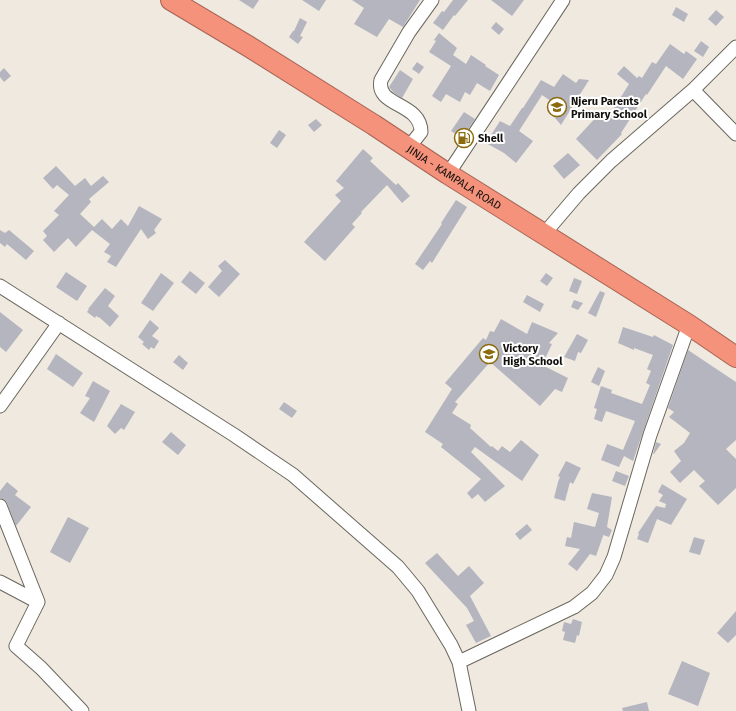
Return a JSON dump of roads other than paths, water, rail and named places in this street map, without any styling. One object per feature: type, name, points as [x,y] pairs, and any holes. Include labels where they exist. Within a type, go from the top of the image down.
[{"type":"highway","name":"JINJA - KAMPALA ROAD","points":[[171,0],[248,46],[409,147],[448,174],[689,325],[736,357]]},
{"type":"street","points":[[409,147],[421,132],[421,125],[414,114],[387,98],[382,93],[379,86],[409,32],[432,0]]},
{"type":"street","points":[[448,174],[563,0]]},
{"type":"street","points":[[544,234],[579,193],[611,161],[693,90],[736,47]]},
{"type":"street","points":[[693,90],[736,134]]},
{"type":"street","points":[[0,286],[293,475],[398,567],[418,591],[451,645],[459,662],[469,711]]},
{"type":"street","points":[[0,406],[59,323]]},
{"type":"street","points":[[459,662],[574,607],[592,592],[606,575],[614,557],[650,435],[689,325]]},
{"type":"street","points":[[0,506],[38,602],[16,646],[41,668],[82,711]]},
{"type":"street","points":[[0,582],[38,602]]},
{"type":"place","name":"Njeru Parents Primary School","points":[[557,107]]},
{"type":"place","name":"Shell","points":[[464,138]]},
{"type":"place","name":"Victory High School","points":[[489,354]]}]
